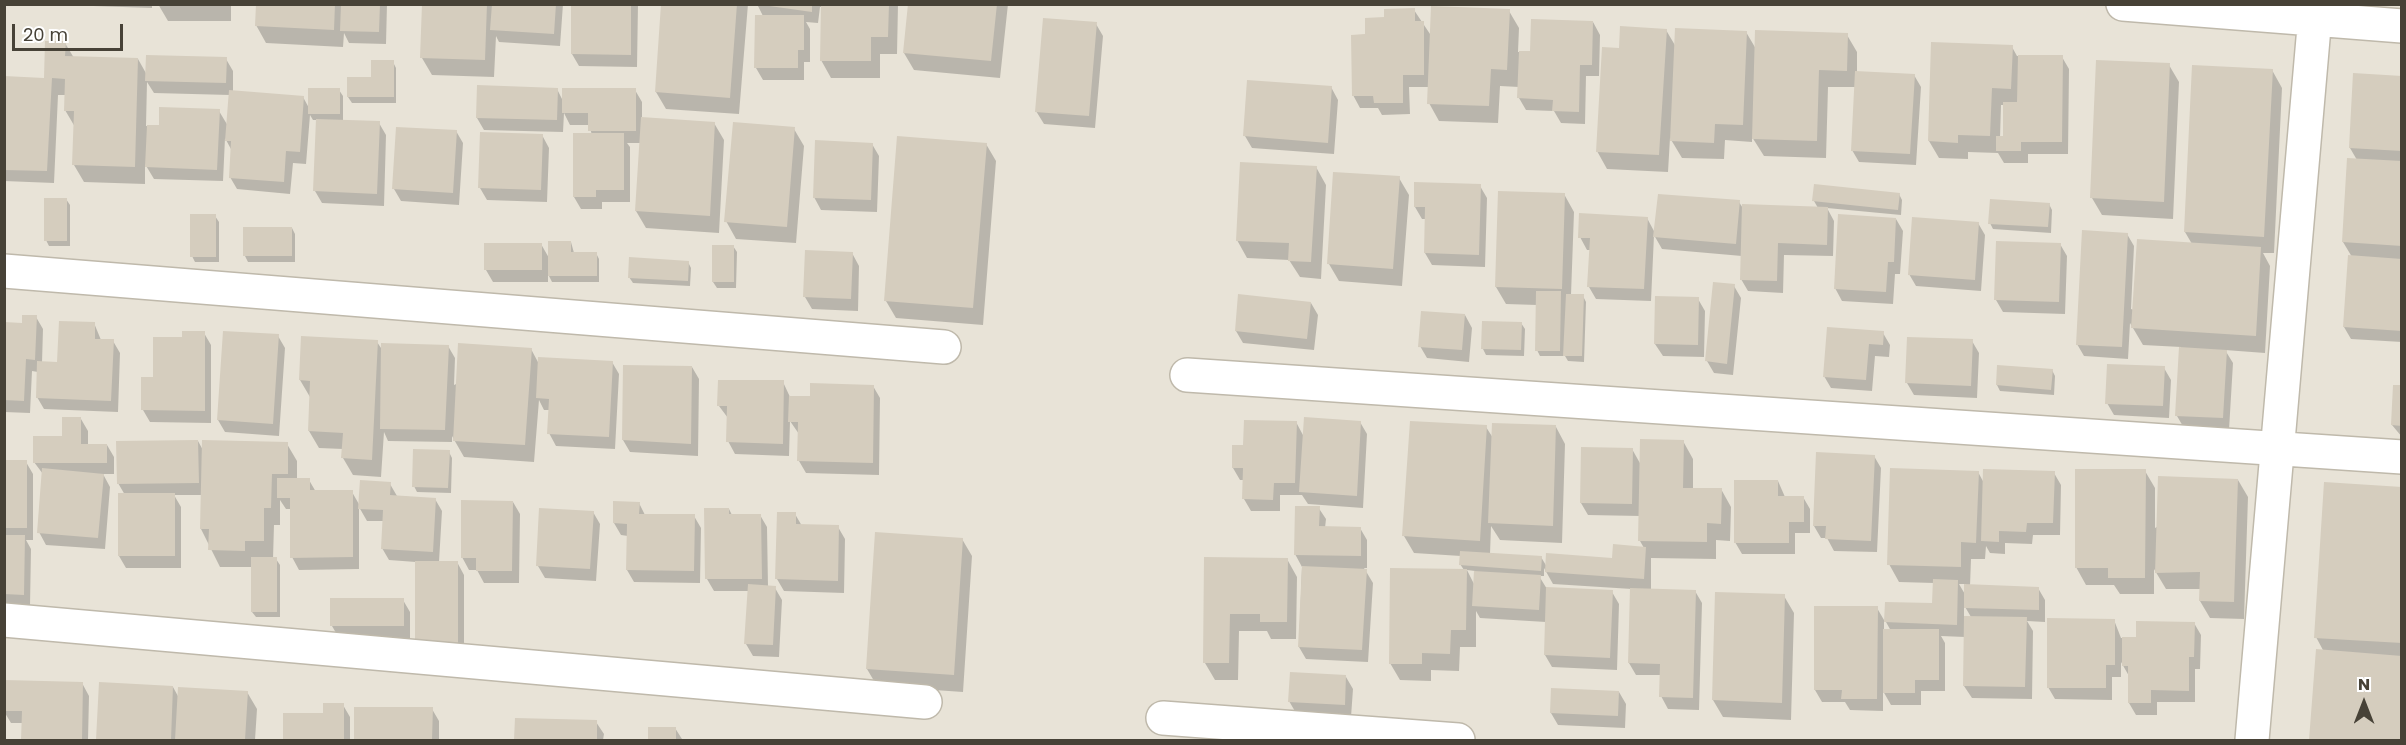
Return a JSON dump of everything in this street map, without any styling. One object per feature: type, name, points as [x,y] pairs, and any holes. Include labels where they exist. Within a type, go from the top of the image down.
[{"type":"street","points":[[2122,4],[2315,12],[2402,26]]},
{"type":"street","points":[[2252,741],[2315,12]]},
{"type":"street","points":[[4,271],[945,347]]},
{"type":"street","points":[[1187,375],[2402,457]]},
{"type":"street","points":[[4,620],[925,702]]},
{"type":"street","points":[[1163,718],[1458,741]]},
{"type":"shaded area","points":[[5,5],[2401,5],[2401,740],[5,740]]},
{"type":"building","points":[[256,4],[335,4],[334,30],[255,26]]},
{"type":"building","points":[[341,4],[380,4],[379,32],[340,31]]},
{"type":"building","points":[[422,4],[487,4],[485,60],[420,58]]},
{"type":"building","points":[[492,4],[556,4],[554,34],[490,30]]},
{"type":"building","points":[[571,4],[631,4],[631,55],[571,54]]},
{"type":"building","points":[[661,4],[737,4],[730,98],[655,92]]},
{"type":"building","points":[[755,4],[812,4],[812,12]]},
{"type":"building","points":[[821,4],[889,4],[888,37],[871,37],[871,61],[820,61]]},
{"type":"building","points":[[908,4],[997,4],[991,61],[903,53]]},
{"type":"building","points":[[1431,6],[1510,9],[1507,70],[1491,69],[1489,106],[1427,104]]},
{"type":"building","points":[[1415,8],[1415,21],[1424,21],[1424,75],[1403,75],[1403,103],[1374,103],[1373,96],[1352,96],[1351,35],[1365,34],[1365,18],[1384,17],[1384,9]]},
{"type":"building","points":[[755,15],[804,15],[804,50],[798,50],[798,68],[754,68]]},
{"type":"building","points":[[1043,18],[1097,22],[1089,116],[1035,112]]},
{"type":"building","points":[[1531,19],[1593,21],[1592,65],[1580,65],[1579,112],[1552,111],[1553,100],[1517,98],[1519,51],[1530,51]]},
{"type":"building","points":[[1620,26],[1667,29],[1659,155],[1596,152],[1602,47],[1619,48]]},
{"type":"building","points":[[1675,28],[1747,31],[1743,125],[1715,124],[1714,143],[1670,141]]},
{"type":"building","points":[[1755,30],[1848,33],[1847,71],[1819,70],[1817,141],[1752,139]]},
{"type":"building","points":[[45,41],[66,41],[65,56],[138,58],[135,167],[72,165],[74,111],[64,111],[65,79],[52,78],[47,171],[4,170],[4,76],[44,78]]},
{"type":"building","points":[[1931,42],[2013,45],[2011,89],[1992,88],[1990,136],[1958,135],[1958,143],[1928,141]]},
{"type":"building","points":[[146,55],[227,57],[226,83],[145,81]]},
{"type":"building","points":[[2018,55],[2063,55],[2062,142],[2021,142],[2021,151],[1996,151],[1996,136],[2003,136],[2003,102],[2017,102]]},
{"type":"building","points":[[371,60],[394,60],[394,97],[347,97],[347,77],[371,77]]},
{"type":"building","points":[[2096,60],[2170,63],[2164,202],[2090,198]]},
{"type":"building","points":[[2192,65],[2273,69],[2264,237],[2184,232]]},
{"type":"building","points":[[1855,71],[1915,74],[1910,154],[1851,151]]},
{"type":"building","points":[[2353,73],[2402,76],[2402,151],[2349,148]]},
{"type":"building","points":[[1247,80],[1332,86],[1328,143],[1243,136]]},
{"type":"building","points":[[477,85],[558,88],[557,120],[476,118]]},
{"type":"building","points":[[308,88],[340,88],[340,114],[308,114]]},
{"type":"building","points":[[562,88],[636,88],[636,131],[588,131],[588,113],[562,113]]},
{"type":"building","points":[[229,90],[304,96],[300,152],[286,151],[284,182],[229,178],[231,141],[225,141]]},
{"type":"building","points":[[159,107],[220,109],[217,170],[145,167],[147,125],[159,125]]},
{"type":"building","points":[[641,117],[715,122],[710,216],[635,211]]},
{"type":"building","points":[[316,119],[380,121],[377,194],[313,191]]},
{"type":"building","points":[[733,122],[795,127],[787,227],[724,222]]},
{"type":"building","points":[[396,127],[457,130],[453,193],[392,189]]},
{"type":"building","points":[[480,132],[543,134],[541,190],[478,188]]},
{"type":"building","points":[[573,133],[624,133],[624,190],[596,190],[596,197],[573,197]]},
{"type":"building","points":[[897,136],[987,143],[973,308],[884,301]]},
{"type":"building","points":[[815,140],[873,143],[871,200],[813,198]]},
{"type":"building","points":[[2347,158],[2402,161],[2402,246],[2342,242]]},
{"type":"building","points":[[1240,162],[1317,166],[1311,262],[1288,261],[1289,243],[1236,241]]},
{"type":"building","points":[[1333,172],[1400,176],[1393,269],[1327,264]]},
{"type":"building","points":[[1414,182],[1481,184],[1479,255],[1424,253],[1425,207],[1414,207]]},
{"type":"building","points":[[1814,184],[1900,193],[1898,210],[1812,201]]},
{"type":"building","points":[[1498,191],[1565,193],[1562,289],[1495,287]]},
{"type":"building","points":[[1658,194],[1740,200],[1736,244],[1653,237]]},
{"type":"building","points":[[44,198],[67,198],[67,241],[44,241]]},
{"type":"building","points":[[1990,199],[2050,203],[2048,227],[1988,224]]},
{"type":"building","points":[[1742,204],[1828,207],[1827,245],[1778,243],[1777,281],[1740,280]]},
{"type":"building","points":[[1579,213],[1648,217],[1644,289],[1587,287],[1590,238],[1578,238]]},
{"type":"building","points":[[190,214],[216,214],[216,257],[190,257]]},
{"type":"building","points":[[1838,214],[1896,218],[1894,262],[1888,262],[1886,292],[1834,289]]},
{"type":"building","points":[[1912,217],[1979,222],[1975,280],[1908,275]]},
{"type":"building","points":[[243,227],[292,227],[292,256],[243,256]]},
{"type":"building","points":[[2082,230],[2128,233],[2122,347],[2076,345]]},
{"type":"building","points":[[2137,239],[2261,247],[2256,336],[2131,328]]},
{"type":"building","points":[[548,241],[571,241],[571,252],[597,252],[597,276],[548,276]]},
{"type":"building","points":[[1996,241],[2061,243],[2059,302],[1994,300]]},
{"type":"building","points":[[484,243],[542,243],[542,270],[484,270]]},
{"type":"building","points":[[712,245],[734,245],[734,282],[712,282]]},
{"type":"building","points":[[805,250],[853,252],[851,299],[803,297]]},
{"type":"building","points":[[2348,255],[2402,259],[2402,331],[2343,327]]},
{"type":"building","points":[[629,257],[689,261],[688,281],[628,278]]},
{"type":"building","points":[[1713,282],[1735,284],[1727,364],[1705,361]]},
{"type":"building","points":[[1536,291],[1561,291],[1560,351],[1535,351]]},
{"type":"building","points":[[1238,294],[1311,302],[1307,339],[1235,331]]},
{"type":"building","points":[[1566,294],[1584,294],[1582,356],[1563,356]]},
{"type":"building","points":[[1655,296],[1699,297],[1698,345],[1654,344]]},
{"type":"building","points":[[1421,311],[1465,314],[1462,350],[1418,347]]},
{"type":"building","points":[[22,315],[37,315],[35,360],[26,359],[24,401],[4,400],[4,322],[22,323]]},
{"type":"building","points":[[59,321],[95,322],[95,339],[114,339],[111,401],[36,398],[37,361],[57,362]]},
{"type":"building","points":[[1482,321],[1522,322],[1521,350],[1481,349]]},
{"type":"building","points":[[1827,327],[1884,331],[1883,345],[1869,344],[1866,380],[1823,377]]},
{"type":"building","points":[[182,331],[205,331],[205,411],[141,410],[141,377],[153,377],[153,337],[182,337]]},
{"type":"building","points":[[223,331],[279,334],[273,424],[217,420]]},
{"type":"building","points":[[301,336],[378,340],[372,460],[341,458],[343,433],[308,431],[310,381],[299,380]]},
{"type":"building","points":[[1907,337],[1973,339],[1971,386],[1905,383]]},
{"type":"building","points":[[381,343],[449,345],[445,430],[380,429]]},
{"type":"building","points":[[458,343],[532,348],[525,445],[453,441]]},
{"type":"building","points":[[2179,347],[2227,350],[2223,418],[2175,416]]},
{"type":"building","points":[[538,357],[613,361],[609,437],[547,434],[549,399],[536,398]]},
{"type":"building","points":[[2107,364],[2165,366],[2163,406],[2105,404]]},
{"type":"building","points":[[623,365],[692,366],[691,444],[622,440]]},
{"type":"building","points":[[1997,365],[2053,369],[2051,390],[1996,385]]},
{"type":"building","points":[[718,380],[784,380],[783,444],[726,442],[727,406],[717,406]]},
{"type":"building","points":[[810,383],[874,385],[873,463],[797,461],[798,422],[788,422],[789,396],[810,396]]},
{"type":"building","points":[[2393,385],[2402,385],[2402,426],[2391,425]]},
{"type":"building","points":[[62,417],[81,417],[81,444],[107,444],[107,463],[33,463],[33,436],[62,436]]},
{"type":"building","points":[[1304,417],[1361,421],[1357,496],[1299,492]]},
{"type":"building","points":[[1244,420],[1297,421],[1295,483],[1274,483],[1273,500],[1242,499],[1243,468],[1232,468],[1232,445],[1243,445]]},
{"type":"building","points":[[1410,421],[1487,425],[1480,541],[1402,536]]},
{"type":"building","points":[[1492,423],[1556,425],[1553,526],[1488,523]]},
{"type":"building","points":[[1640,439],[1684,440],[1683,488],[1722,488],[1721,524],[1707,523],[1707,542],[1638,541]]},
{"type":"building","points":[[198,440],[199,483],[117,484],[116,441]]},
{"type":"building","points":[[202,440],[288,442],[288,474],[272,474],[271,508],[264,508],[264,541],[245,541],[245,551],[208,550],[209,529],[200,529]]},
{"type":"building","points":[[1581,447],[1633,448],[1632,504],[1580,503]]},
{"type":"building","points":[[413,449],[450,450],[448,488],[412,487]]},
{"type":"building","points":[[1816,452],[1875,455],[1871,541],[1825,539],[1826,526],[1813,526]]},
{"type":"building","points":[[4,460],[27,460],[27,528],[4,528]]},
{"type":"building","points":[[42,468],[104,474],[98,538],[37,533]]},
{"type":"building","points":[[1890,468],[1979,471],[1976,543],[1961,542],[1961,567],[1887,565]]},
{"type":"building","points":[[1983,469],[2055,471],[2053,523],[2027,523],[2026,532],[1999,531],[1999,542],[1981,541]]},
{"type":"building","points":[[2075,469],[2146,469],[2145,578],[2108,578],[2108,568],[2075,568]]},
{"type":"building","points":[[2158,476],[2238,479],[2234,602],[2199,601],[2200,572],[2155,573]]},
{"type":"building","points":[[277,478],[310,478],[310,490],[353,490],[353,557],[290,558],[290,498],[277,498]]},
{"type":"building","points":[[360,480],[391,482],[390,495],[436,498],[433,552],[381,549],[383,510],[358,509]]},
{"type":"building","points":[[1734,480],[1778,480],[1778,496],[1804,496],[1804,522],[1789,522],[1789,543],[1734,543]]},
{"type":"building","points":[[2324,482],[2402,487],[2402,643],[2314,638]]},
{"type":"building","points":[[118,493],[175,493],[175,556],[118,556]]},
{"type":"building","points":[[461,500],[513,501],[512,571],[476,571],[476,558],[461,558]]},
{"type":"building","points":[[613,501],[640,502],[639,514],[695,514],[694,571],[626,570],[627,524],[613,523]]},
{"type":"building","points":[[1295,506],[1320,506],[1319,526],[1361,527],[1361,556],[1294,555]]},
{"type":"building","points":[[539,508],[594,511],[590,569],[536,566]]},
{"type":"building","points":[[704,508],[729,508],[729,514],[761,514],[762,579],[705,579]]},
{"type":"building","points":[[777,512],[796,512],[796,524],[839,525],[838,581],[775,579]]},
{"type":"building","points":[[875,532],[963,538],[954,675],[866,669]]},
{"type":"building","points":[[4,535],[25,535],[24,595],[4,594]]},
{"type":"building","points":[[1613,544],[1646,547],[1644,579],[1545,572],[1546,553],[1612,558]]},
{"type":"building","points":[[1460,551],[1542,556],[1541,571],[1459,565]]},
{"type":"building","points":[[251,557],[277,557],[277,612],[251,612]]},
{"type":"building","points":[[1204,557],[1288,558],[1287,622],[1260,622],[1260,614],[1230,614],[1229,663],[1203,663]]},
{"type":"building","points":[[415,561],[458,561],[458,646],[415,646]]},
{"type":"building","points":[[1302,566],[1367,569],[1362,650],[1298,647]]},
{"type":"building","points":[[1390,568],[1467,569],[1466,630],[1451,630],[1450,654],[1422,653],[1422,664],[1389,664]]},
{"type":"building","points":[[1474,571],[1541,575],[1539,610],[1472,606]]},
{"type":"building","points":[[1933,579],[1958,580],[1957,625],[1884,622],[1885,602],[1932,603]]},
{"type":"building","points":[[748,584],[776,586],[773,645],[744,644]]},
{"type":"building","points":[[1964,584],[2039,587],[2039,610],[1964,608]]},
{"type":"building","points":[[1546,587],[1613,590],[1610,658],[1544,655]]},
{"type":"building","points":[[1630,588],[1696,590],[1693,698],[1659,697],[1660,664],[1628,663]]},
{"type":"building","points":[[1715,592],[1785,594],[1782,703],[1712,700]]},
{"type":"building","points":[[330,598],[404,598],[404,626],[330,626]]},
{"type":"building","points":[[1814,606],[1878,606],[1877,699],[1841,699],[1842,690],[1814,690]]},
{"type":"building","points":[[1964,616],[2027,617],[2025,687],[1963,686]]},
{"type":"building","points":[[2047,618],[2115,619],[2115,665],[2106,665],[2106,688],[2047,688]]},
{"type":"building","points":[[2136,621],[2195,622],[2194,657],[2189,657],[2189,691],[2151,690],[2151,703],[2128,703],[2128,666],[2122,666],[2122,637],[2136,637]]},
{"type":"building","points":[[1883,629],[1939,629],[1939,680],[1915,680],[1915,693],[1883,693]]},
{"type":"building","points":[[2316,649],[2402,656],[2402,740],[2309,740]]},
{"type":"building","points":[[1290,672],[1346,675],[1345,705],[1288,702]]},
{"type":"building","points":[[4,680],[83,682],[82,740],[21,740],[22,711],[4,711]]},
{"type":"building","points":[[99,682],[173,686],[171,740],[96,740]]},
{"type":"building","points":[[178,687],[248,691],[245,740],[175,740]]},
{"type":"building","points":[[1551,688],[1619,691],[1618,716],[1550,713]]},
{"type":"building","points":[[323,703],[344,703],[344,740],[283,740],[283,713],[323,713]]},
{"type":"building","points":[[354,707],[433,707],[432,740],[354,740]]},
{"type":"building","points":[[515,718],[597,720],[597,740],[514,740]]},
{"type":"building","points":[[648,727],[676,727],[676,740],[648,740]]}]
